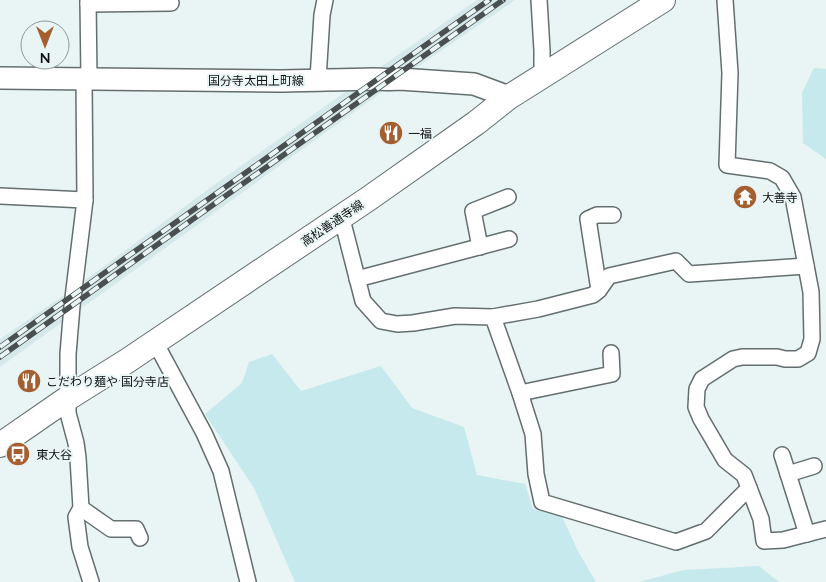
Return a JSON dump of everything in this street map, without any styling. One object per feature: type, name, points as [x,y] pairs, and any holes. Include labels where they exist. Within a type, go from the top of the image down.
[{"type":"main road","name":"高松善通寺線","points":[[0,445],[339,218],[476,123],[509,97],[663,0]]},
{"type":"main road","name":"国分寺太田上町線","points":[[0,78],[279,81],[400,79],[474,84],[509,97]]},
{"type":"street","points":[[318,79],[322,15],[325,0]]},
{"type":"street","points":[[539,0],[542,77]]},
{"type":"street","points":[[725,0],[730,73],[727,165],[770,171],[782,178],[793,197],[811,292],[812,339],[808,353],[798,359],[786,360],[777,356],[742,357],[733,360],[702,379],[697,390],[696,407],[725,460],[744,475],[761,519],[764,541],[783,540],[826,528]]},
{"type":"street","points":[[91,582],[80,547],[76,517],[81,508],[78,458],[68,413],[68,354],[85,200],[88,2],[171,3]]},
{"type":"street","points":[[0,196],[85,200]]},
{"type":"street","points":[[480,247],[473,211],[508,197]]},
{"type":"street","points":[[599,290],[588,219],[597,215],[613,215]]},
{"type":"street","points":[[339,218],[344,227],[363,301],[381,321],[397,324],[455,316],[493,317],[538,309],[593,294],[599,290],[608,276],[676,261],[689,274],[806,266]]},
{"type":"street","points":[[357,279],[509,239]]},
{"type":"street","points":[[493,317],[533,434],[536,474],[542,502],[676,542],[706,531],[749,488]]},
{"type":"street","points":[[155,342],[204,433],[221,471],[248,582]]},
{"type":"street","points":[[520,393],[612,374],[611,353]]},
{"type":"street","points":[[782,455],[807,534]]},
{"type":"street","points":[[788,474],[814,466]]},
{"type":"street","points":[[81,508],[111,529],[136,529],[140,538]]},
{"type":"shaded area","points":[[477,0],[515,0],[400,79],[0,367],[0,339],[73,289],[207,190]]},
{"type":"shaded area","points":[[814,68],[826,69],[826,159],[803,143],[802,93]]},
{"type":"shaded area","points":[[272,354],[301,391],[381,366],[412,408],[464,427],[477,475],[525,484],[533,509],[561,515],[579,553],[596,582],[295,582],[254,488],[205,414],[242,383],[249,362]]},
{"type":"shaded area","points":[[759,566],[779,582],[639,582],[684,570]]},
{"type":"railway","points":[[0,347],[489,0]]},
{"type":"railway","points":[[0,357],[503,0]]},
{"type":"place","name":"一福","points":[[391,133]]},
{"type":"place","name":"大善寺","points":[[745,197]]},
{"type":"place","name":"こだわり麺や 国分寺店","points":[[29,381]]},
{"type":"place","name":"東大谷","points":[[18,454]]}]
